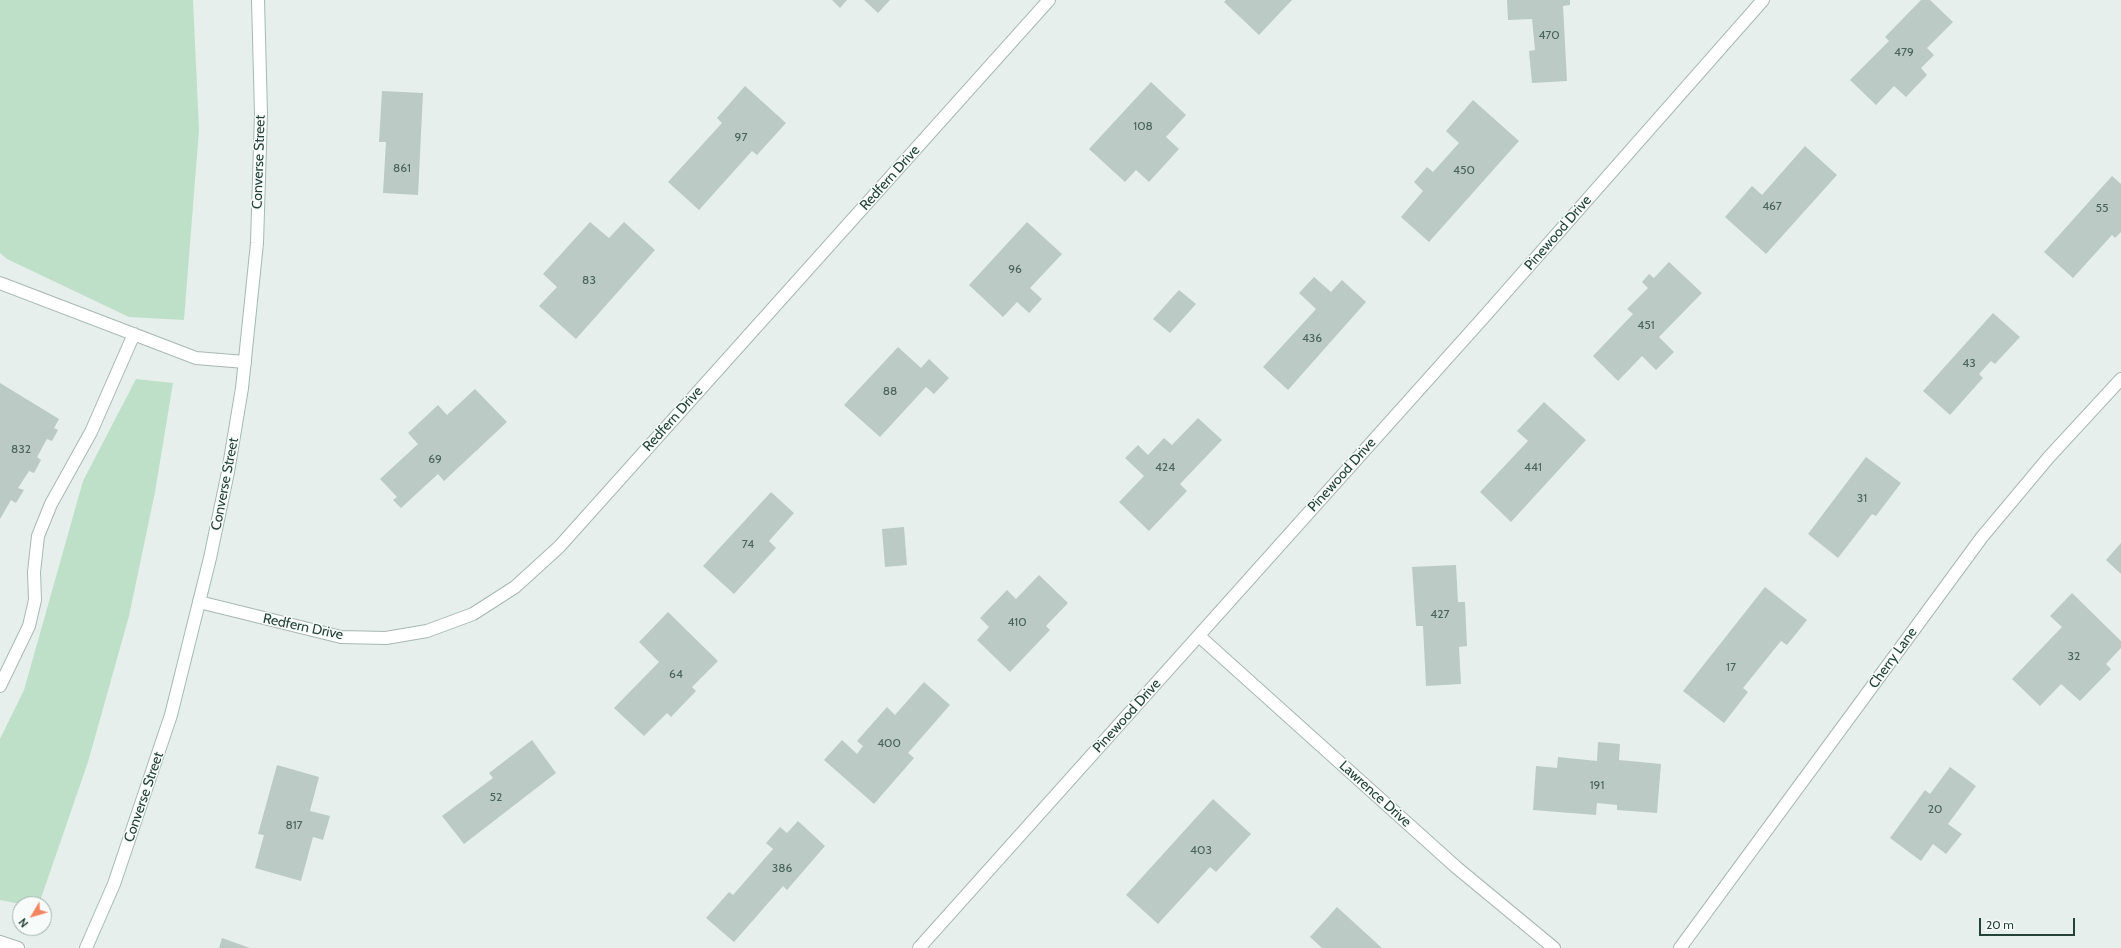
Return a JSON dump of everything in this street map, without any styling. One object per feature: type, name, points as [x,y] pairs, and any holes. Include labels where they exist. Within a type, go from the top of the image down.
[{"type":"street","name":"Converse Street","points":[[86,948],[114,884],[171,715],[199,602],[228,472],[245,362],[257,243],[260,176],[261,92],[258,0]]},
{"type":"street","name":"Redfern Drive","points":[[199,602],[341,637],[386,638],[427,631],[473,614],[515,587],[559,547],[1048,0]]},
{"type":"street","name":"Pinewood Drive","points":[[920,948],[1764,0]]},
{"type":"street","points":[[0,283],[196,358],[245,362]]},
{"type":"street","points":[[0,686],[29,626],[35,600],[34,572],[38,536],[51,504],[91,432],[134,334]]},
{"type":"street","name":"Cherry Lane","points":[[1680,948],[1982,537],[2049,457],[2121,379]]},
{"type":"street","name":"Lawrence Drive","points":[[1199,636],[1456,867],[1554,948]]},
{"type":"street","points":[[0,942],[18,948]]},
{"type":"green space","points":[[0,0],[193,0],[199,130],[184,320],[129,317],[7,259],[0,253]]},
{"type":"green space","points":[[136,379],[173,383],[155,492],[129,616],[88,762],[42,896],[12,896],[12,902],[0,900],[0,739],[24,690],[83,481]]},
{"type":"building","points":[[832,0],[847,0],[840,8]]},
{"type":"building","points":[[864,0],[890,0],[878,13]]},
{"type":"building","points":[[1226,0],[1292,0],[1259,35],[1224,2]]},
{"type":"building","points":[[1507,0],[1570,0],[1570,5],[1563,6],[1567,81],[1532,83],[1529,51],[1535,50],[1532,19],[1508,20]]},
{"type":"building","points":[[1921,0],[1930,0],[1953,22],[1927,48],[1934,55],[1921,68],[1927,75],[1906,97],[1894,86],[1876,105],[1850,80],[1889,41],[1885,37]]},
{"type":"building","points":[[1151,82],[1186,115],[1166,137],[1179,149],[1149,182],[1136,170],[1125,182],[1089,149]]},
{"type":"building","points":[[745,86],[786,123],[757,155],[752,151],[699,210],[668,182],[722,123],[717,118]]},
{"type":"building","points":[[382,91],[423,93],[418,195],[383,193],[386,142],[379,142]]},
{"type":"building","points":[[1473,100],[1519,141],[1429,242],[1401,217],[1423,191],[1414,182],[1427,167],[1433,172],[1459,143],[1446,131]]},
{"type":"building","points":[[1805,146],[1837,175],[1766,254],[1725,217],[1752,186],[1762,195]]},
{"type":"building","points":[[2112,176],[2121,184],[2121,232],[2115,238],[2112,235],[2073,278],[2044,252]]},
{"type":"building","points":[[590,222],[609,238],[624,222],[655,250],[576,339],[539,306],[557,287],[543,274]]},
{"type":"building","points":[[1027,222],[1062,254],[1030,288],[1042,299],[1029,313],[1017,302],[1003,317],[969,285]]},
{"type":"building","points":[[1669,262],[1702,293],[1659,337],[1674,352],[1656,370],[1642,356],[1618,381],[1593,356],[1633,314],[1627,309],[1648,288],[1642,282],[1649,274],[1654,278]]},
{"type":"building","points":[[1314,277],[1331,292],[1342,280],[1366,302],[1288,390],[1263,367],[1316,309],[1299,293]]},
{"type":"building","points":[[1179,290],[1196,304],[1170,333],[1153,319]]},
{"type":"building","points":[[1993,313],[2020,337],[1995,364],[1991,361],[1979,374],[1983,378],[1950,415],[1923,391]]},
{"type":"building","points":[[898,347],[921,368],[929,359],[949,378],[934,394],[926,387],[880,437],[844,405]]},
{"type":"building","points":[[0,383],[59,419],[54,428],[58,430],[52,441],[47,439],[37,457],[41,460],[34,473],[29,471],[18,488],[24,490],[16,503],[11,500],[0,519]]},
{"type":"building","points":[[475,389],[507,422],[444,481],[438,474],[401,508],[393,500],[397,497],[380,479],[418,444],[408,433],[438,405],[447,415]]},
{"type":"building","points":[[1544,402],[1586,440],[1511,522],[1480,492],[1528,441],[1517,431]]},
{"type":"building","points":[[1198,418],[1222,440],[1180,484],[1187,491],[1149,531],[1119,502],[1144,476],[1125,458],[1138,445],[1148,455],[1164,438],[1172,445]]},
{"type":"building","points":[[1866,457],[1901,483],[1876,516],[1872,514],[1838,558],[1808,534]]},
{"type":"building","points":[[771,492],[794,513],[769,541],[776,548],[734,594],[703,566]]},
{"type":"building","points":[[904,527],[907,565],[885,567],[882,529]]},
{"type":"building","points":[[2121,543],[2121,574],[2106,560]]},
{"type":"building","points":[[1456,565],[1458,602],[1465,602],[1467,646],[1459,647],[1461,684],[1426,686],[1423,626],[1416,626],[1412,567]]},
{"type":"building","points":[[1039,575],[1068,603],[1046,626],[1050,630],[1010,672],[977,640],[989,627],[980,618],[1007,590],[1016,599]]},
{"type":"building","points":[[1765,587],[1807,620],[1787,645],[1781,641],[1743,688],[1748,692],[1724,723],[1683,691]]},
{"type":"building","points":[[2072,593],[2121,641],[2121,648],[2106,664],[2111,669],[2080,701],[2061,684],[2040,706],[2012,679],[2062,627],[2050,616]]},
{"type":"building","points":[[668,612],[718,661],[692,687],[696,691],[671,717],[667,713],[644,736],[614,708],[659,662],[639,642]]},
{"type":"building","points":[[924,682],[950,705],[908,753],[914,758],[874,804],[824,760],[842,740],[857,754],[863,746],[857,741],[887,707],[895,715]]},
{"type":"building","points":[[532,740],[556,773],[464,844],[442,816],[493,778],[489,773]]},
{"type":"building","points":[[1598,742],[1620,744],[1619,760],[1661,764],[1657,813],[1617,810],[1617,805],[1597,803],[1596,815],[1533,810],[1536,766],[1557,768],[1558,757],[1597,761]]},
{"type":"building","points":[[277,765],[319,777],[310,811],[330,816],[323,840],[313,837],[301,881],[255,868],[264,835],[258,834]]},
{"type":"building","points":[[1950,767],[1976,786],[1948,824],[1962,834],[1946,854],[1933,844],[1921,861],[1890,838],[1925,790],[1930,794]]},
{"type":"building","points":[[1213,799],[1251,834],[1216,872],[1210,867],[1158,924],[1126,895]]},
{"type":"building","points":[[798,821],[825,846],[787,890],[783,886],[734,942],[706,918],[729,892],[733,895],[773,849],[766,843],[780,827],[787,833]]},
{"type":"building","points":[[1337,907],[1382,948],[1322,948],[1310,937]]},
{"type":"building","points":[[222,938],[250,948],[219,948]]}]
